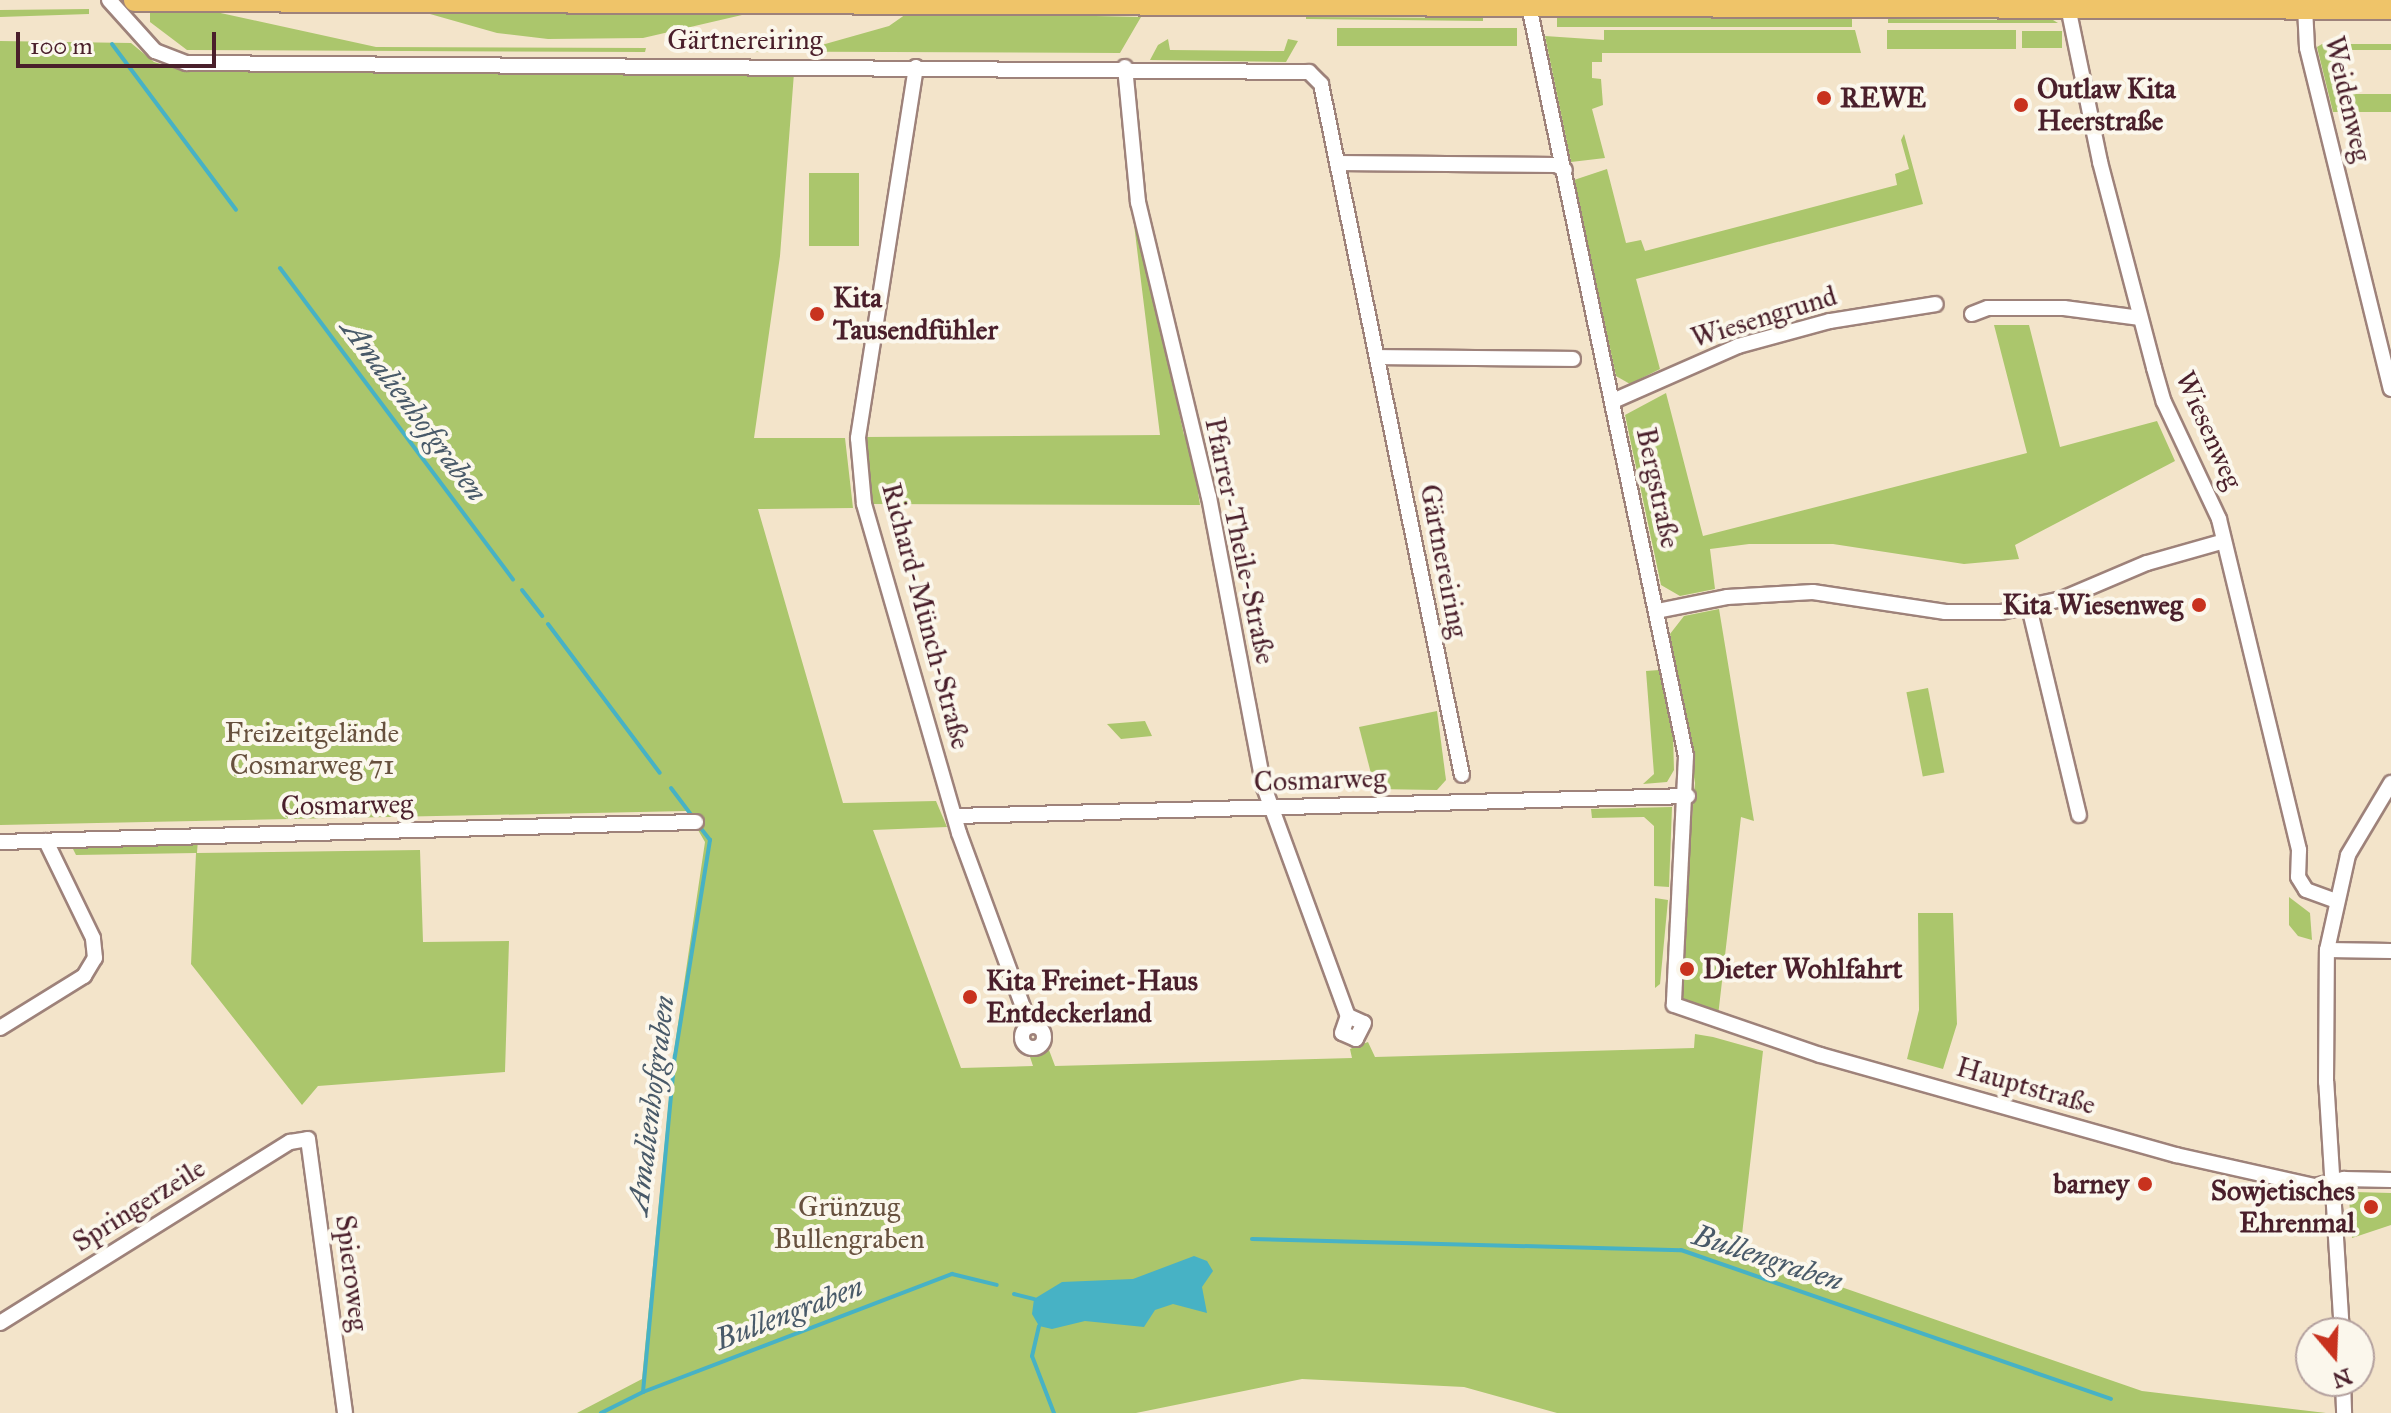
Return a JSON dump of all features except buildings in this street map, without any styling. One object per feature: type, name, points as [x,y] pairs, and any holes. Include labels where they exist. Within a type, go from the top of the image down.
[{"type":"main road","points":[[135,0],[2391,8]]},
{"type":"main road","points":[[1176,0],[1209,3]]},
{"type":"street","name":"Gärtnereiring","points":[[109,0],[155,51],[187,63],[1125,67],[1309,72],[1321,84],[1462,775]]},
{"type":"street","name":"Bergstraße","points":[[1529,6],[1686,756],[1688,796],[1671,986]]},
{"type":"street","name":"Wiesenweg","points":[[2068,7],[2069,28],[2140,318],[2164,402],[2219,519],[2221,542],[2299,850],[2298,877],[2306,890],[2334,900]]},
{"type":"street","name":"Weidenweg","points":[[2305,7],[2307,48],[2391,389]]},
{"type":"street","name":"Richard-Münch-Straße","points":[[916,67],[858,444],[864,504],[955,816],[1030,1026]]},
{"type":"street","name":"Pfarrer-Theile-Straße","points":[[1125,67],[1138,202],[1196,437],[1271,808],[1348,1016]]},
{"type":"street","points":[[1337,163],[1556,165],[1565,170]]},
{"type":"street","name":"Wiesengrund","points":[[1613,401],[1738,346],[1830,321],[1936,304]]},
{"type":"street","points":[[1972,314],[1988,308],[2064,308],[2140,318]]},
{"type":"street","points":[[1378,357],[1573,359]]},
{"type":"street","points":[[1657,611],[1727,597],[1813,592],[1969,614],[2029,607],[2147,563],[2221,542]]},
{"type":"street","points":[[2029,607],[2079,815]]},
{"type":"street","points":[[2341,1317],[2325,1027],[2327,950],[2334,900],[2353,843],[2391,783]]},
{"type":"street","name":"Cosmarweg","points":[[955,816],[1688,796]]},
{"type":"street","name":"Cosmarweg","points":[[0,842],[696,822]]},
{"type":"street","points":[[0,1028],[84,976],[95,958],[93,938],[46,841]]},
{"type":"street","points":[[2327,950],[2391,951]]},
{"type":"street","name":"Hauptstraße","points":[[1671,986],[1671,997],[1680,1010],[1820,1055],[2145,1148],[2315,1186],[2333,1181],[2391,1180]]},
{"type":"street","name":"Springerzeile","points":[[0,1323],[290,1142],[308,1139]]},
{"type":"street","name":"Spieroweg","points":[[308,1139],[345,1413]]},
{"type":"green space","points":[[89,9],[89,14],[0,17],[0,10]]},
{"type":"green space","points":[[150,10],[216,12],[376,47],[646,48],[645,52],[187,50],[150,22]]},
{"type":"green space","points":[[283,12],[881,14],[742,15],[643,38],[548,39],[497,33],[430,14]]},
{"type":"green space","points":[[909,12],[1141,17],[1120,53],[667,51],[811,48],[889,26]]},
{"type":"green space","points":[[1306,17],[1483,18],[1483,21]]},
{"type":"green space","points":[[1557,18],[1852,18],[1852,27],[1557,27]]},
{"type":"green space","points":[[1888,19],[2053,20],[2058,23],[1888,23]]},
{"type":"green space","points":[[1337,28],[1517,28],[1517,46],[1337,46]]},
{"type":"green space","points":[[1604,30],[1855,30],[1861,53],[1602,53],[1602,62],[1592,62],[1592,78],[1601,79],[1603,105],[1592,109],[1605,158],[1571,162],[1545,36],[1604,40]]},
{"type":"green space","points":[[1887,30],[2016,30],[2016,49],[1887,49]]},
{"type":"green space","points":[[2022,31],[2062,31],[2062,48],[2022,48]]},
{"type":"green space","points":[[1168,39],[1170,50],[1284,51],[1288,39],[1298,41],[1286,62],[1150,60],[1158,45]]},
{"type":"green space","points":[[0,41],[131,43],[154,62],[184,71],[794,73],[780,256],[754,438],[845,438],[853,508],[758,509],[843,803],[936,801],[947,827],[873,830],[961,1068],[1033,1066],[1030,1057],[1049,1050],[1055,1066],[1352,1058],[1350,1049],[1368,1042],[1375,1057],[1694,1048],[1695,1034],[1713,1037],[1763,1051],[1740,1252],[2142,1391],[2326,1413],[1557,1413],[1464,1387],[1302,1379],[1136,1413],[577,1413],[642,1379],[673,1058],[705,842],[687,811],[0,825]]},
{"type":"green space","points":[[2322,44],[2391,44],[2391,50],[2327,50],[2328,59],[2340,59],[2339,94],[2391,94],[2391,112],[2333,112],[2317,47]]},
{"type":"green space","points":[[1904,134],[1923,204],[1636,279],[1660,369],[1630,384],[1616,376],[1574,180],[1607,169],[1626,243],[1641,240],[1645,251],[1897,185],[1895,174],[1909,169],[1901,140]]},
{"type":"green space","points":[[809,173],[859,173],[859,246],[809,246]]},
{"type":"green space","points":[[1129,184],[1184,435],[1190,439],[1200,505],[868,504],[865,437],[1160,435]]},
{"type":"green space","points":[[1994,325],[2029,325],[2060,447],[2157,421],[2175,461],[2015,545],[2019,559],[1964,564],[1833,544],[1749,544],[1710,549],[1715,589],[1680,596],[1661,585],[1625,415],[1666,393],[1703,536],[2027,453]]},
{"type":"green space","points":[[1719,609],[1754,821],[1741,817],[1718,1016],[1683,1001],[1677,987],[1695,783],[1670,634],[1684,616]]},
{"type":"green space","points":[[1659,670],[1673,735],[1674,770],[1667,782],[1643,784],[1654,774],[1646,671]]},
{"type":"green space","points":[[1928,688],[1944,772],[1923,777],[1906,692]]},
{"type":"green space","points":[[1437,711],[1446,780],[1437,790],[1375,789],[1359,727]]},
{"type":"green space","points":[[1145,721],[1152,736],[1121,739],[1107,724]]},
{"type":"green space","points":[[1672,807],[1669,887],[1654,886],[1654,826],[1644,817],[1592,818],[1591,809]]},
{"type":"green space","points":[[198,839],[197,853],[420,850],[423,942],[509,941],[505,1072],[318,1086],[302,1105],[191,964],[196,853],[76,855],[72,847]]},
{"type":"green space","points":[[2289,897],[2310,913],[2312,940],[2298,936],[2289,925]]},
{"type":"green space","points":[[1655,898],[1668,900],[1660,984],[1655,988]]},
{"type":"green space","points":[[1918,913],[1953,913],[1957,1024],[1943,1069],[1907,1059],[1919,1010]]},
{"type":"green space","points":[[2354,1192],[2391,1193],[2391,1225],[2352,1238],[2349,1198]]},
{"type":"water","points":[[1194,1256],[1207,1261],[1213,1271],[1202,1287],[1207,1313],[1173,1304],[1155,1310],[1144,1327],[1085,1321],[1052,1329],[1039,1326],[1032,1314],[1034,1299],[1062,1282],[1133,1279]]},
{"type":"waterway","name":"Amalienhofgraben","points":[[112,44],[236,210]]},
{"type":"waterway","name":"Amalienhofgraben","points":[[280,268],[513,579]]},
{"type":"waterway","name":"Amalienhofgraben","points":[[522,590],[542,616]]},
{"type":"waterway","name":"Amalienhofgraben","points":[[548,624],[660,773]]},
{"type":"waterway","name":"Amalienhofgraben","points":[[671,788],[691,815]]},
{"type":"waterway","name":"Amalienhofgraben","points":[[643,1392],[675,1056],[710,840],[700,827]]},
{"type":"waterway","name":"Bullengraben","points":[[1252,1239],[1681,1250],[2111,1399]]},
{"type":"waterway","name":"Bullengraben","points":[[601,1413],[643,1392],[952,1274],[997,1285]]},
{"type":"waterway","name":"Bullengraben","points":[[1014,1294],[1034,1299]]},
{"type":"waterway","points":[[1039,1326],[1032,1356],[1054,1413]]},
{"type":"place","name":"REWE","points":[[1824,98]]},
{"type":"place","name":"Outlaw Kita Heerstraße","points":[[2021,105]]},
{"type":"place","name":"Kita Tausendfühler","points":[[817,314]]},
{"type":"place","name":"Kita Wiesenweg","points":[[2199,605]]},
{"type":"place","name":"Dieter Wohlfahrt","points":[[1687,969]]},
{"type":"place","name":"Kita Freinet-Haus Entdeckerland","points":[[970,997]]},
{"type":"place","name":"barney","points":[[2145,1184]]},
{"type":"place","name":"Sowjetisches Ehrenmal","points":[[2371,1207]]},
{"type":"park label","name":"Freizeitgelände Cosmarweg 71","points":[[312,749]]},
{"type":"park label","name":"Grünzug Bullengraben","points":[[849,1223]]}]
